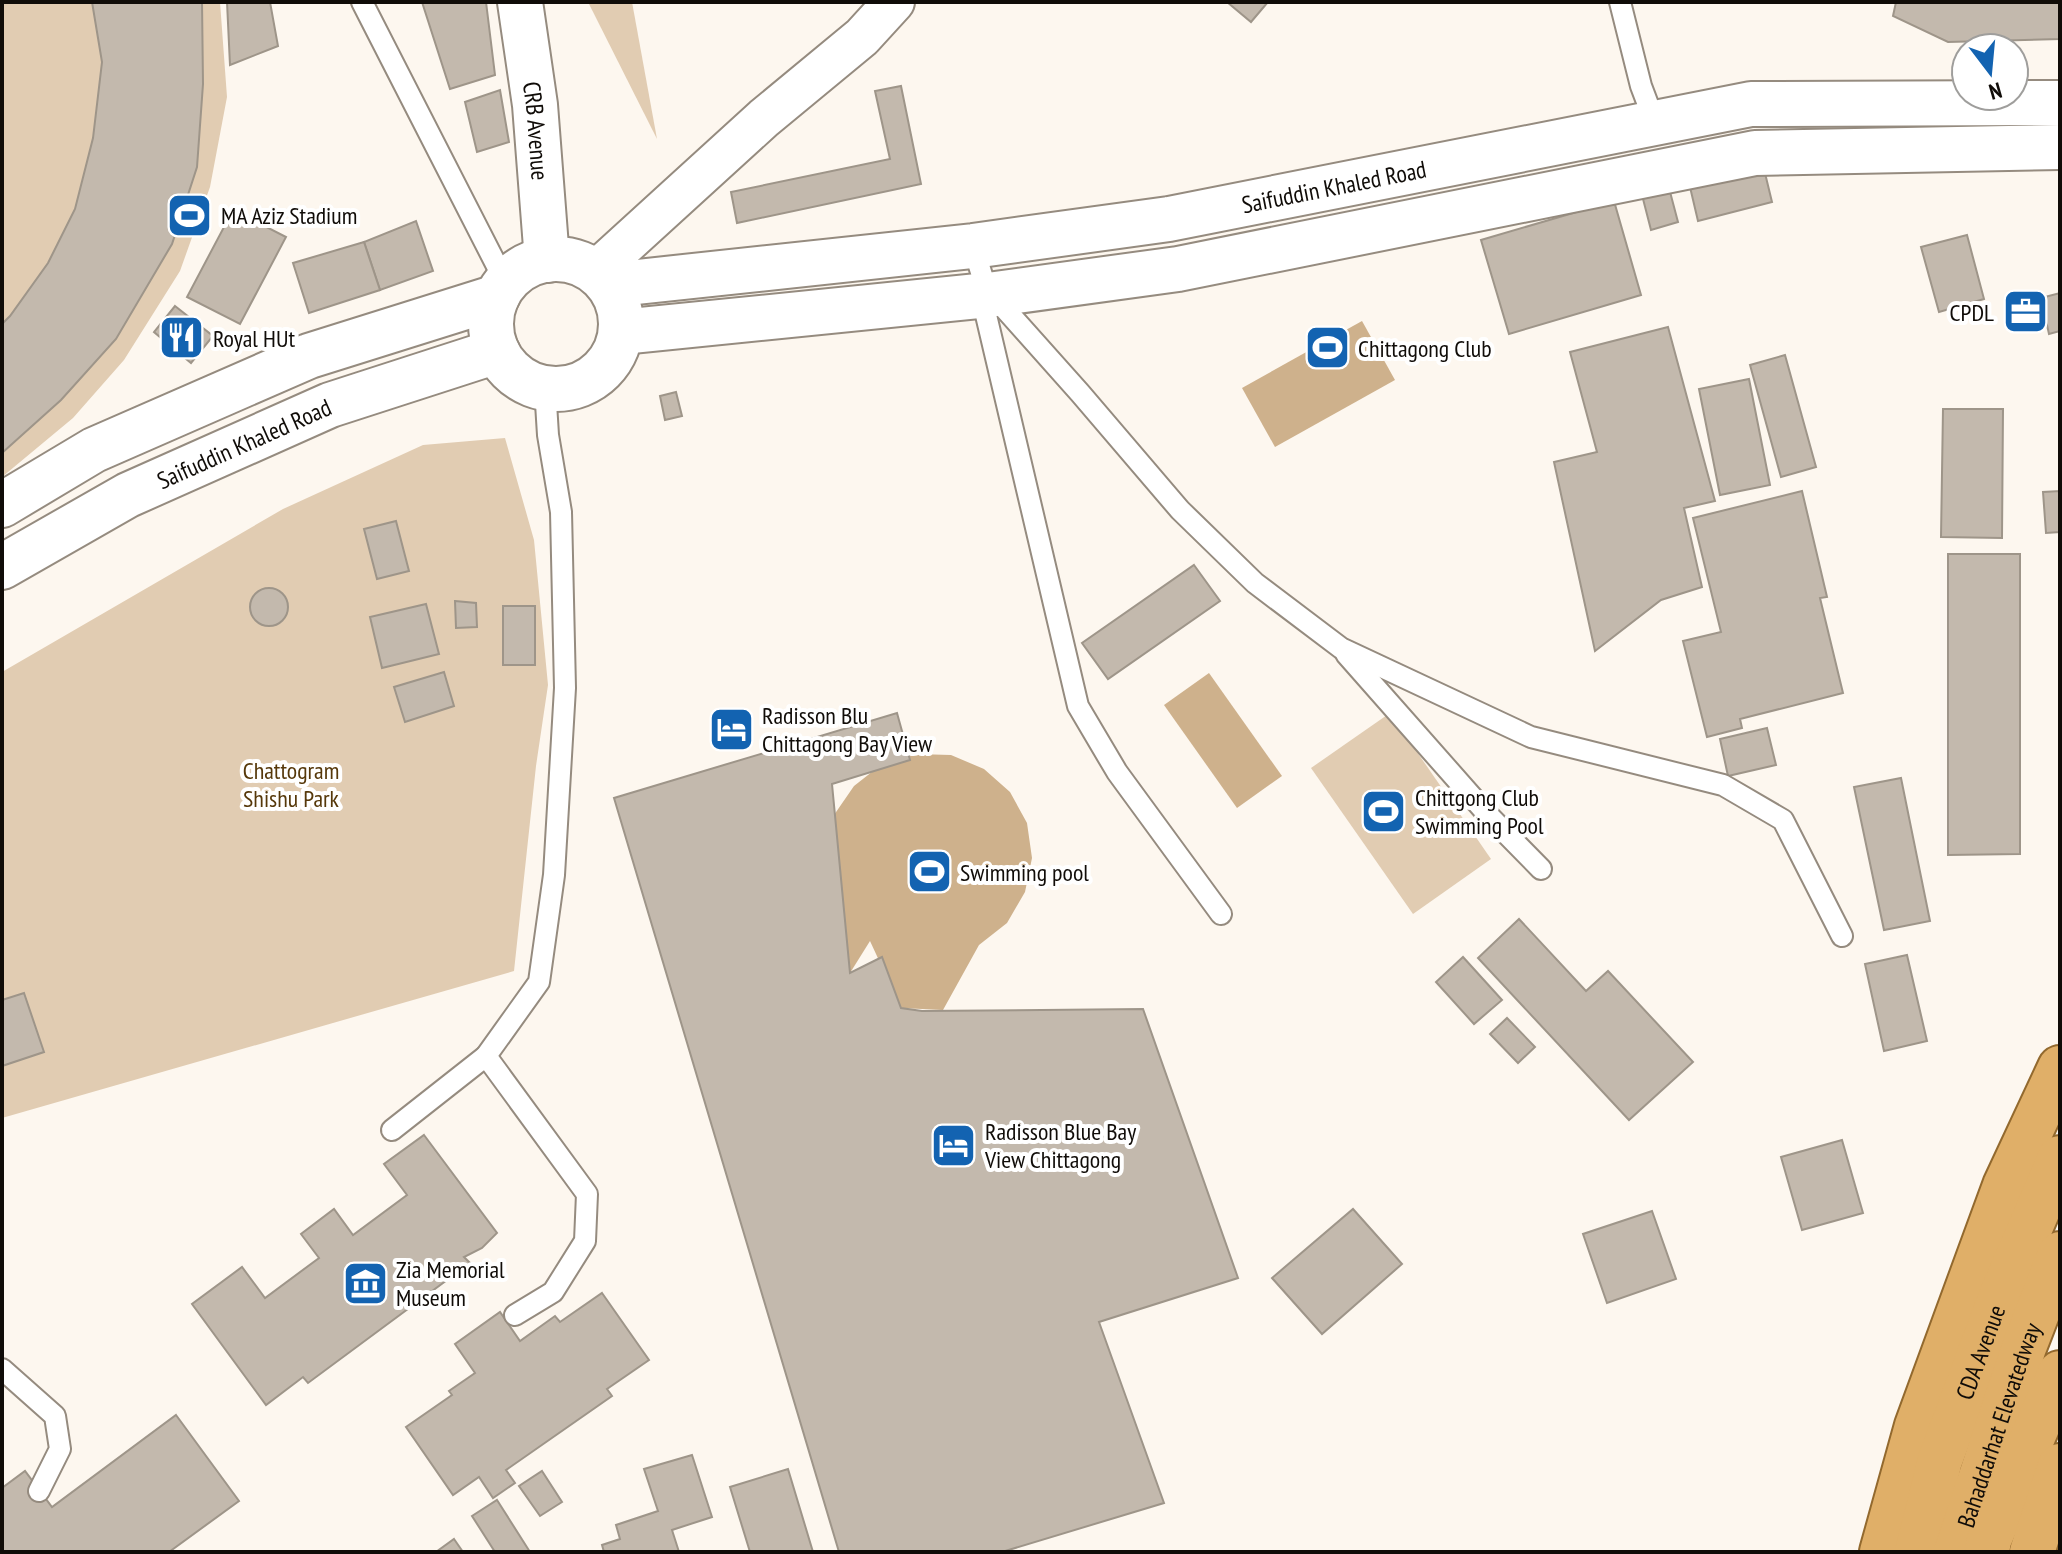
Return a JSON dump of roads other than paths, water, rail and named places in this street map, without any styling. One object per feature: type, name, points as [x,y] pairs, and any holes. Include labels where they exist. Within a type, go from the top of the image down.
[{"type":"highway","points":[[1882,1552],[1917,1426],[1984,1242],[2005,1186],[2060,1068]]},
{"type":"highway","name":"CDA Avenue","points":[[1917,1552],[1945,1445],[2001,1296],[2060,1158]]},
{"type":"highway","name":"Bahaddarhat Elevatedway","points":[[1956,1552],[2024,1347],[2060,1254]]},
{"type":"highway","name":"Bahaddarhat Elevatedway","points":[[1987,1552],[1989,1540],[2060,1373]]},
{"type":"highway","points":[[2032,1552],[2060,1466]]},
{"type":"main road","name":"CRB Avenue","points":[[520,2],[554,275]]},
{"type":"main road","name":"CRB Avenue","points":[[546,2],[554,275]]},
{"type":"main road","name":"Saifuddin Khaled Road","points":[[2,505],[94,450],[309,356],[554,275],[973,246],[1169,219],[1751,104],[2060,103]]},
{"type":"main road","name":"Saifuddin Khaled Road","points":[[621,332],[988,295],[1178,269],[1755,153],[2060,147]]},
{"type":"main road","points":[[554,275],[617,299],[621,332],[612,359],[593,377],[578,384],[545,387],[517,375],[497,351],[492,334],[492,315],[554,275]]},
{"type":"main road","name":"Saifuddin Khaled Road","points":[[2,567],[128,495],[330,405],[497,351]]},
{"type":"street","points":[[554,275],[753,127],[862,37],[894,2]]},
{"type":"lane","points":[[362,2],[499,270],[554,275]]},
{"type":"lane","points":[[1620,2],[1641,86],[1655,123]]},
{"type":"lane","points":[[973,246],[988,295],[986,315],[1078,706],[1117,772],[1221,914]]},
{"type":"lane","points":[[988,295],[1038,345],[1180,510],[1255,583],[1341,648],[1489,816],[1541,869]]},
{"type":"lane","points":[[392,1130],[486,1056],[539,982],[554,875],[565,688],[561,512],[548,435],[545,387]]},
{"type":"lane","points":[[1341,648],[1531,737],[1723,785],[1783,820],[1842,936]]},
{"type":"lane","points":[[486,1056],[587,1194],[585,1241],[553,1292],[515,1315]]},
{"type":"lane","points":[[2,1369],[55,1416],[60,1449],[39,1491]]},
{"type":"place","name":"MA Aziz Stadium","points":[[190,215]]},
{"type":"place","name":"CPDL","points":[[2025,312]]},
{"type":"place","name":"Royal HUt","points":[[182,338]]},
{"type":"place","name":"Chittagong Club","points":[[1327,348]]},
{"type":"place","name":"Radisson Blu Chittagong Bay View","points":[[731,729]]},
{"type":"place","name":"Chittgong Club Swimming Pool","points":[[1384,811]]},
{"type":"place","name":"Swimming pool","points":[[929,872]]},
{"type":"place","name":"Radisson Blue Bay View Chittagong","points":[[954,1145]]},
{"type":"place","name":"Zia Memorial Museum","points":[[365,1283]]},
{"type":"park label","name":"Chattogram Shishu Park","points":[[291,784]]}]
